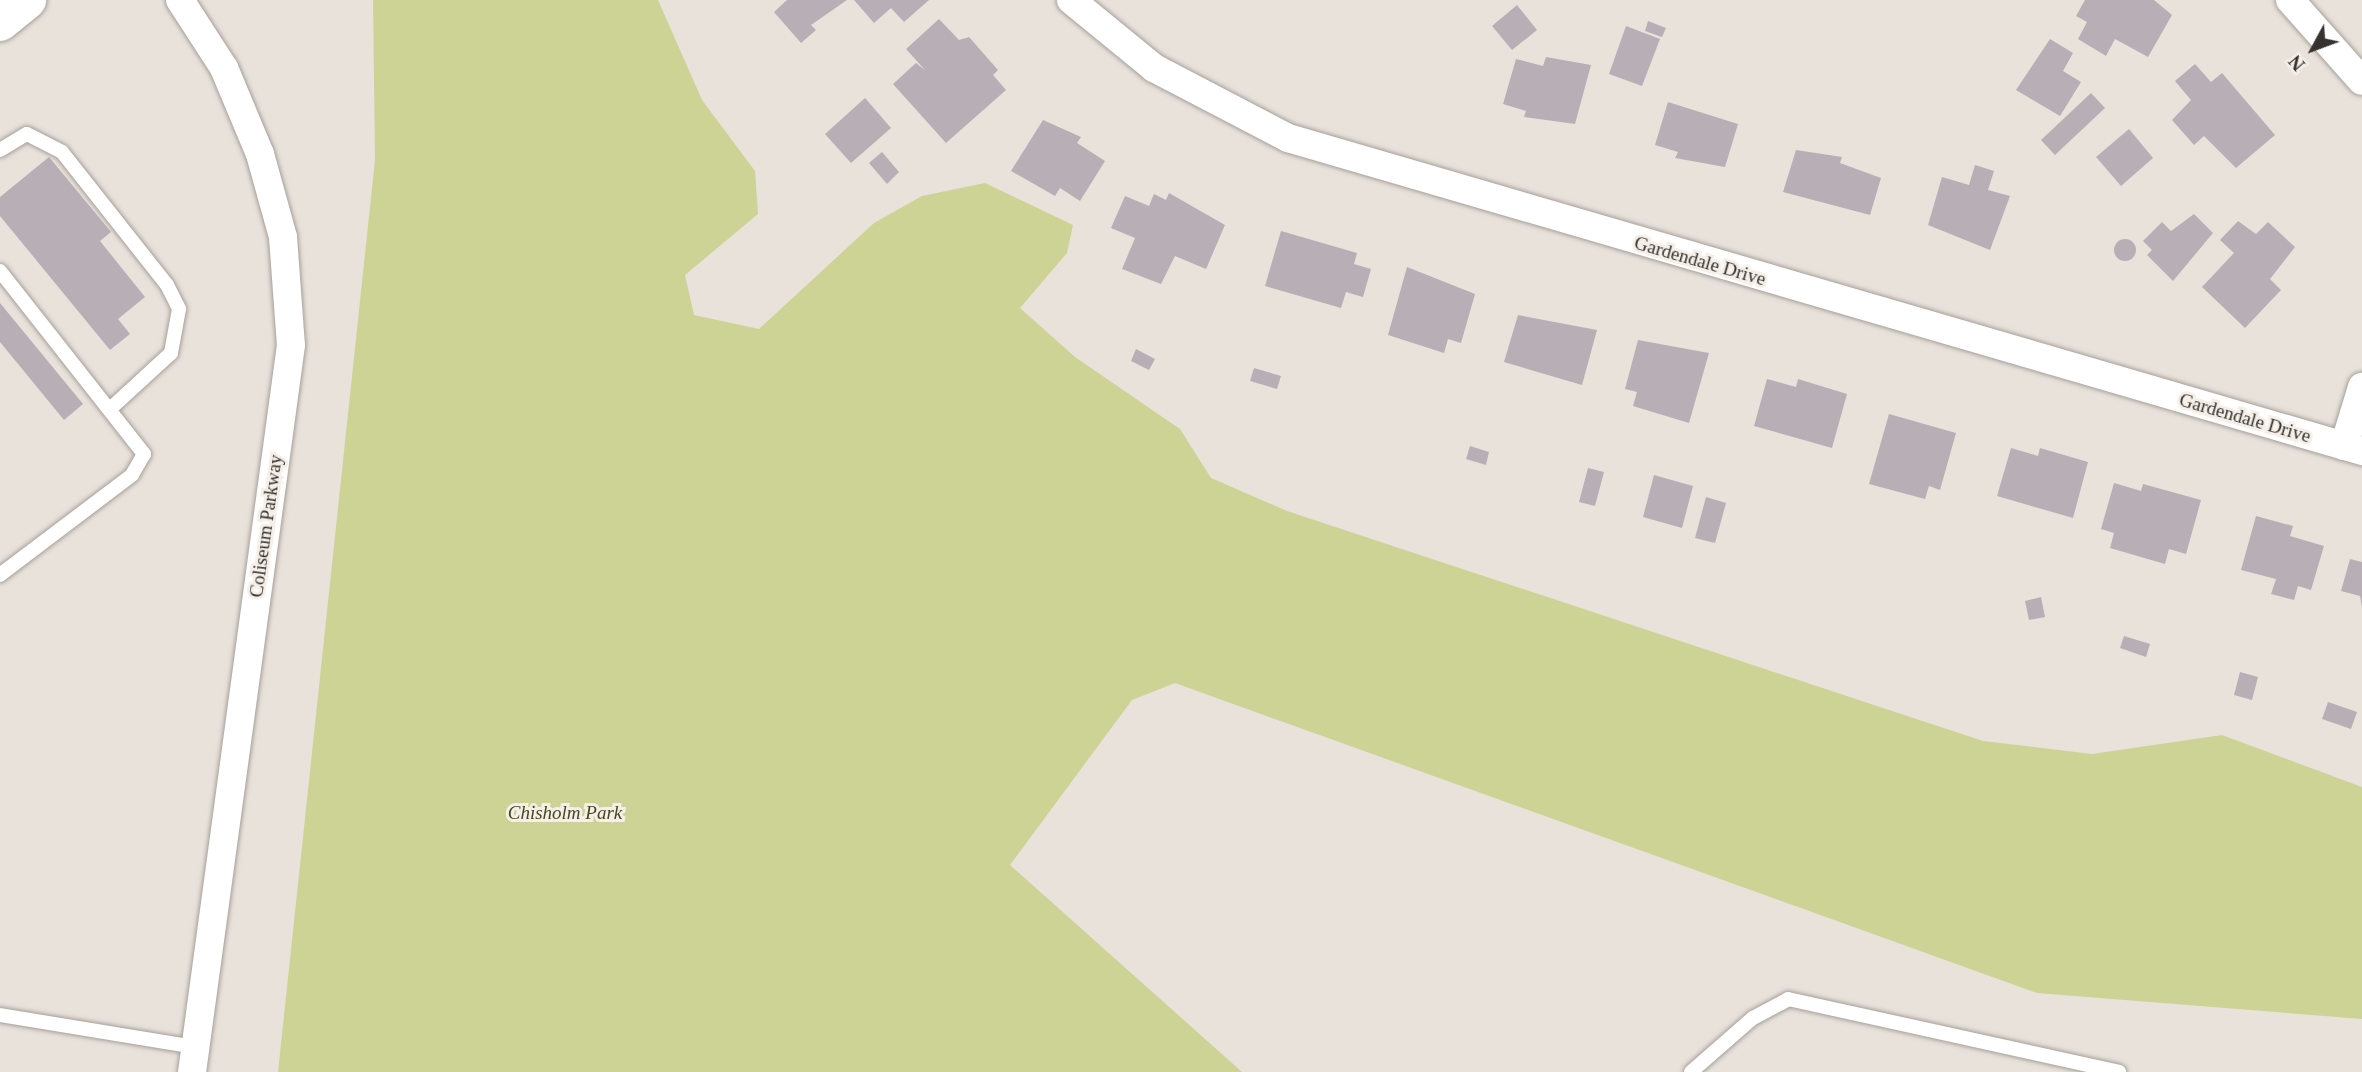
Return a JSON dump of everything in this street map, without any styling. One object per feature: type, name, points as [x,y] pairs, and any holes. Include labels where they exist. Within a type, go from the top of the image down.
[{"type":"main road","points":[[0,22],[27,0]]},
{"type":"street","name":"Coliseum Parkway","points":[[180,0],[224,68],[260,154],[283,237],[291,345],[194,1059]]},
{"type":"street","name":"Gardendale Drive","points":[[1071,0],[1154,68],[1288,138],[2353,449]]},
{"type":"street","points":[[2290,0],[2362,81]]},
{"type":"street","points":[[2353,449],[2362,387]]},
{"type":"lane","points":[[0,150],[27,134],[62,152],[167,285],[179,309],[171,353],[112,407]]},
{"type":"lane","points":[[0,271],[135,435],[141,463],[0,575]]},
{"type":"lane","points":[[1691,1072],[1753,1018],[1788,999],[2119,1072]]},
{"type":"lane","points":[[0,1015],[194,1059]]},
{"type":"green space","name":"Chisholm Park","points":[[373,0],[658,0],[702,100],[755,171],[758,214],[685,275],[694,315],[759,329],[874,223],[922,196],[985,183],[1073,225],[1067,253],[1020,308],[1075,357],[1180,429],[1211,478],[1287,511],[1983,741],[2092,754],[2222,735],[2362,787],[2362,1019],[2037,993],[1175,683],[1132,700],[1010,865],[1242,1072],[278,1072],[375,160]]},
{"type":"building","points":[[787,0],[847,0],[811,25],[816,30],[801,43],[774,12]]},
{"type":"building","points":[[854,0],[929,0],[904,22],[891,8],[874,23]]},
{"type":"building","points":[[2085,0],[2154,0],[2172,15],[2148,57],[2115,39],[2106,56],[2078,39],[2087,22],[2076,16]]},
{"type":"building","points":[[1517,5],[1537,30],[1512,50],[1492,26]]},
{"type":"building","points":[[939,19],[959,40],[969,37],[998,70],[993,75],[1006,90],[946,143],[893,84],[916,63],[925,70],[906,49]]},
{"type":"building","points":[[1648,21],[1666,28],[1662,37],[1645,31]]},
{"type":"building","points":[[1626,26],[1660,39],[1642,86],[1609,74]]},
{"type":"building","points":[[2050,39],[2073,53],[2063,71],[2081,82],[2060,116],[2016,90]]},
{"type":"building","points":[[1546,57],[1591,65],[1575,124],[1524,117],[1526,111],[1503,104],[1516,59],[1543,66]]},
{"type":"building","points":[[2195,64],[2211,82],[2222,73],[2275,135],[2236,168],[2204,136],[2194,145],[2172,120],[2191,100],[2175,81]]},
{"type":"building","points":[[2091,93],[2105,108],[2055,155],[2041,140]]},
{"type":"building","points":[[865,98],[891,128],[851,163],[825,134]]},
{"type":"building","points":[[1668,102],[1738,124],[1725,167],[1675,158],[1678,152],[1655,145]]},
{"type":"building","points":[[1043,120],[1081,137],[1077,143],[1105,161],[1080,201],[1060,188],[1055,196],[1011,171]]},
{"type":"building","points":[[2129,129],[2153,158],[2121,186],[2096,157]]},
{"type":"building","points":[[1796,150],[1842,157],[1840,163],[1881,178],[1870,215],[1783,192]]},
{"type":"building","points":[[882,152],[899,172],[887,184],[869,163]]},
{"type":"building","points":[[49,157],[111,232],[100,241],[145,297],[118,319],[130,334],[110,350],[0,216],[0,197]]},
{"type":"building","points":[[1975,165],[1994,171],[1988,190],[2010,196],[1990,250],[1928,225],[1942,177],[1969,185]]},
{"type":"building","points":[[1169,193],[1225,225],[1206,269],[1175,256],[1161,284],[1122,269],[1135,238],[1111,228],[1125,196],[1149,206],[1154,194],[1166,200]]},
{"type":"building","points":[[2194,214],[2213,233],[2173,281],[2147,255],[2152,250],[2143,241],[2162,222],[2171,231]]},
{"type":"building","points":[[2238,221],[2256,234],[2268,222],[2295,247],[2270,279],[2281,290],[2245,328],[2202,287],[2234,253],[2220,240]]},
{"type":"building","points":[[1281,231],[1357,253],[1354,264],[1371,269],[1363,297],[1346,292],[1341,308],[1265,286]]},
{"type":"building","points":[[2125,239],[2133,242],[2136,250],[2133,258],[2125,261],[2117,258],[2114,250],[2117,242]]},
{"type":"building","points":[[1407,267],[1475,294],[1461,343],[1448,339],[1444,353],[1388,335]]},
{"type":"building","points":[[0,303],[83,404],[64,420],[0,342]]},
{"type":"building","points":[[1518,315],[1597,330],[1582,385],[1504,362]]},
{"type":"building","points":[[1638,340],[1709,353],[1689,423],[1633,406],[1637,392],[1625,389]]},
{"type":"building","points":[[1136,349],[1155,359],[1149,370],[1131,361]]},
{"type":"building","points":[[1254,368],[1281,376],[1277,389],[1250,381]]},
{"type":"building","points":[[1767,379],[1796,387],[1798,379],[1847,394],[1832,448],[1754,426]]},
{"type":"building","points":[[1889,414],[1956,433],[1940,490],[1929,486],[1925,499],[1869,484]]},
{"type":"building","points":[[1470,446],[1489,452],[1486,465],[1466,459]]},
{"type":"building","points":[[2011,448],[2038,456],[2040,448],[2088,462],[2073,518],[1997,496]]},
{"type":"building","points":[[1588,468],[1604,472],[1595,506],[1579,502]]},
{"type":"building","points":[[1654,475],[1693,486],[1682,528],[1643,517]]},
{"type":"building","points":[[2114,483],[2141,491],[2143,484],[2201,500],[2186,554],[2169,549],[2165,564],[2110,548],[2114,533],[2101,529]]},
{"type":"building","points":[[1706,497],[1726,503],[1715,543],[1695,538]]},
{"type":"building","points":[[2256,516],[2293,526],[2290,536],[2324,546],[2311,590],[2298,586],[2294,600],[2271,594],[2276,579],[2241,570]]},
{"type":"building","points":[[2350,559],[2362,562],[2362,607],[2360,596],[2341,591]]},
{"type":"building","points":[[2041,597],[2045,617],[2029,620],[2025,601]]},
{"type":"building","points":[[2124,636],[2150,644],[2146,657],[2120,648]]},
{"type":"building","points":[[2240,672],[2258,677],[2252,700],[2234,695]]},
{"type":"building","points":[[2328,702],[2357,712],[2351,729],[2322,719]]}]
